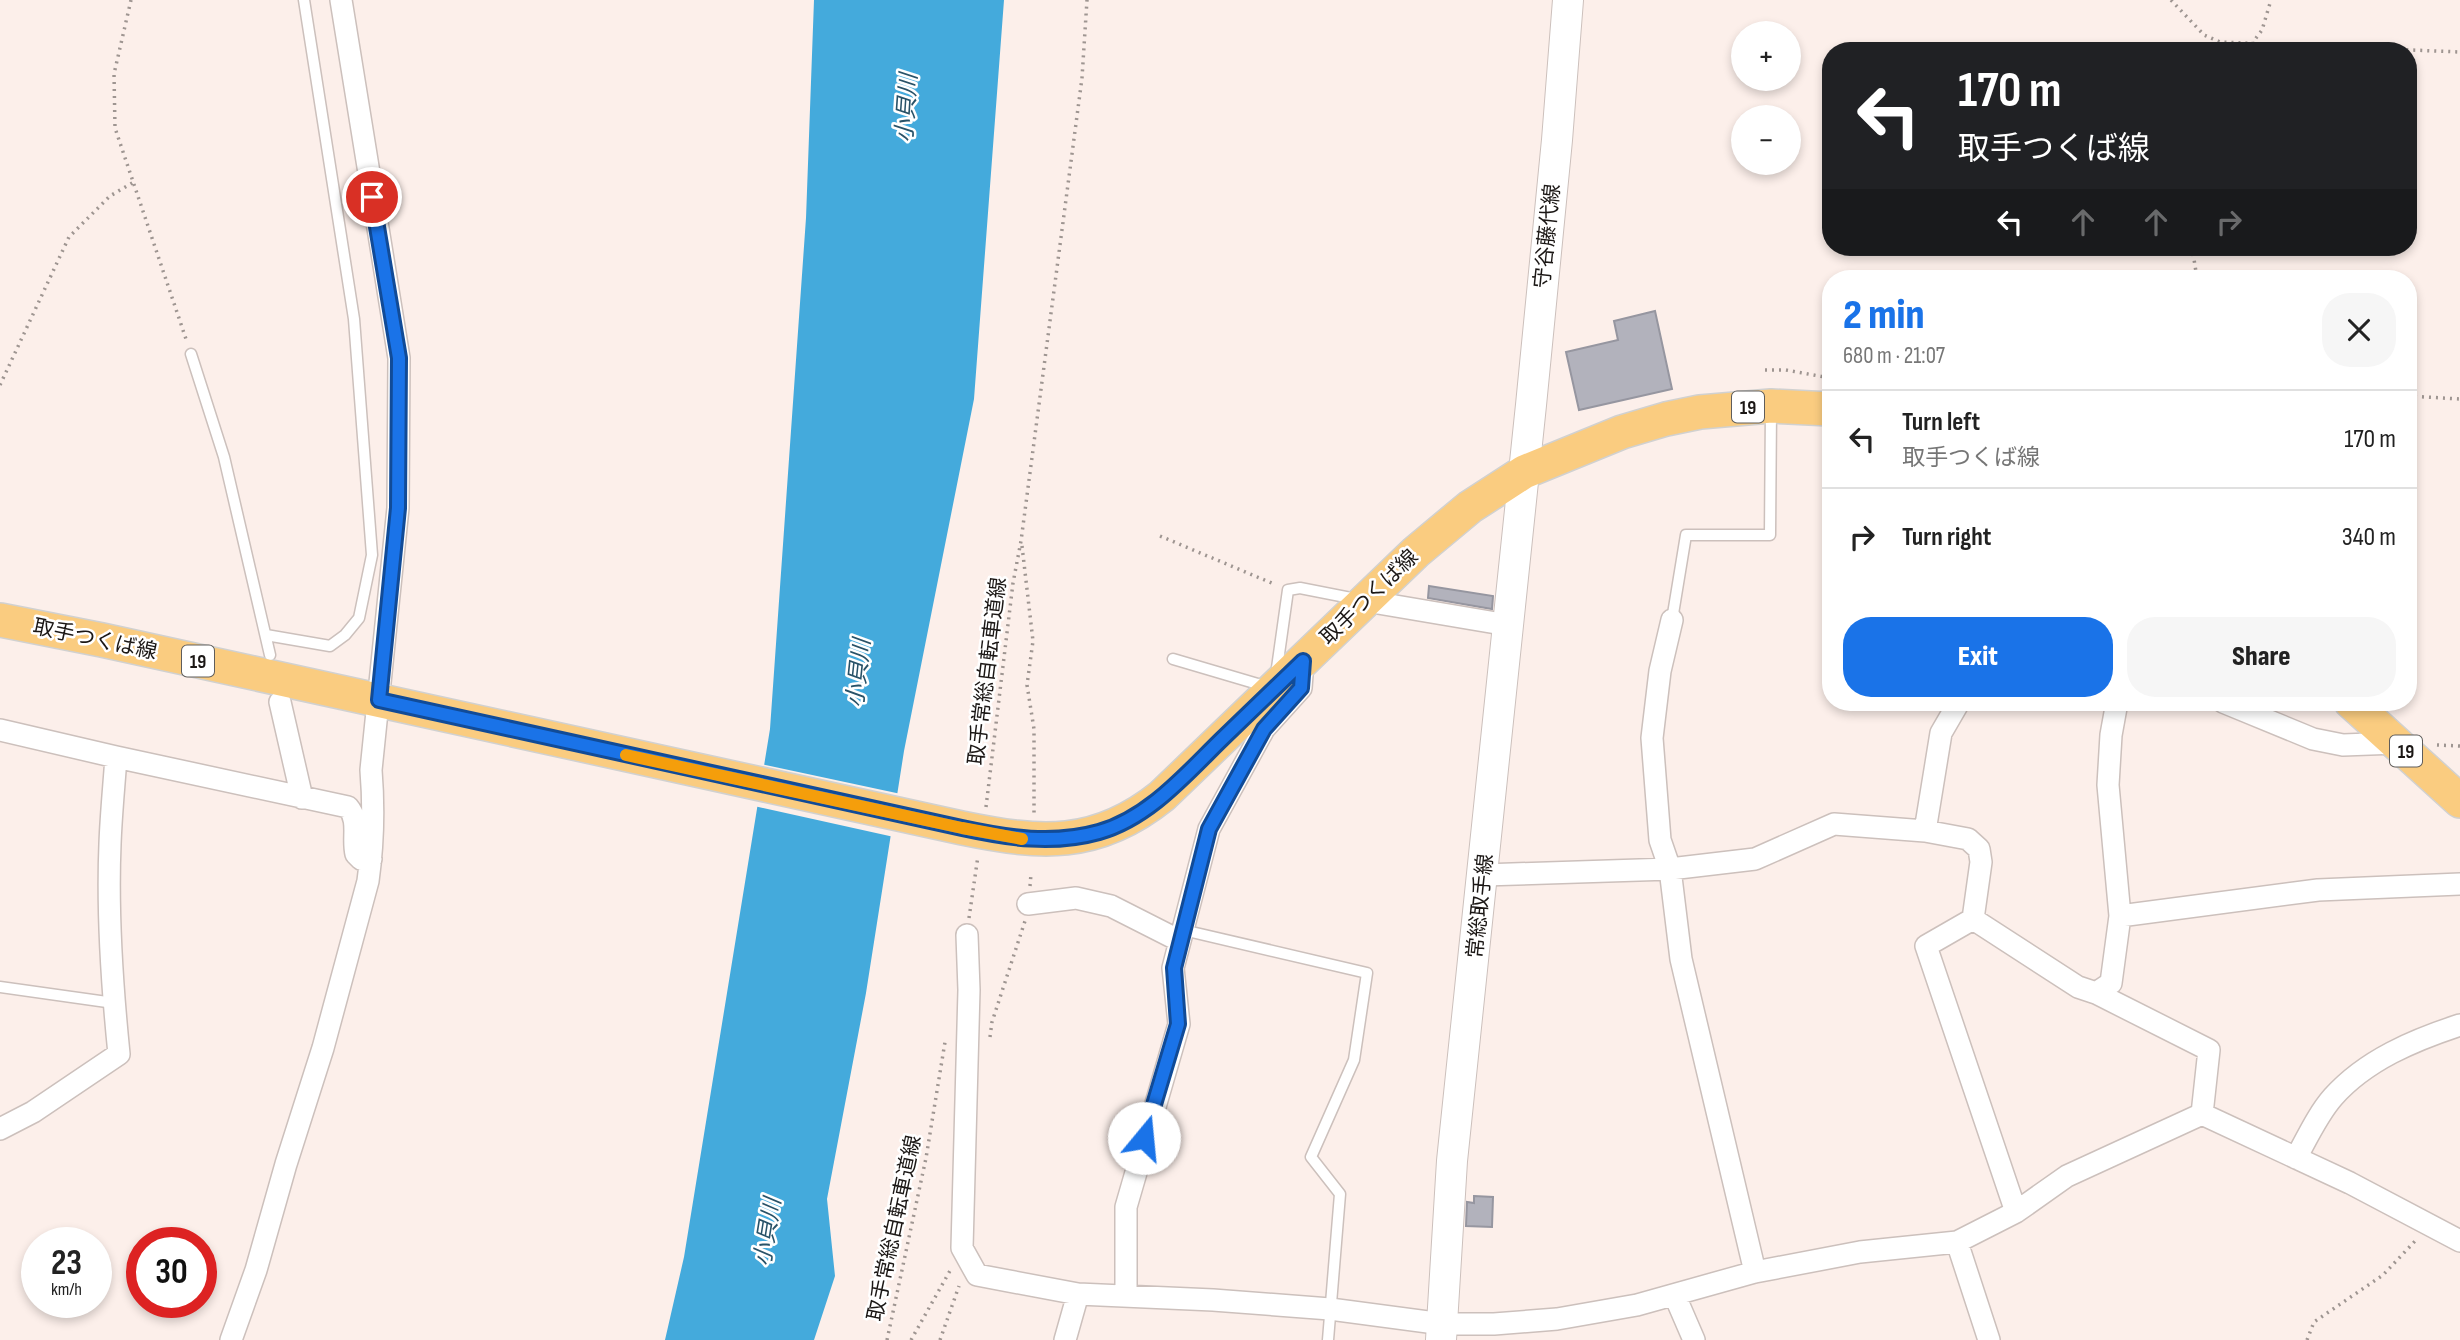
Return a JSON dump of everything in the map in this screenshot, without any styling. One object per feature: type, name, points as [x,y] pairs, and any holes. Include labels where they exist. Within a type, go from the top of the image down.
[{"type":"main road","name":"守谷藤代線","points":[[1524,472],[1556,153],[1568,0]]},
{"type":"main road","name":"取手つくば線","points":[[0,620],[90,637],[972,830],[1047,840],[1101,831],[1126,821],[1175,785],[1416,552],[1454,519],[1524,472],[1594,442],[1666,419],[1700,412],[1771,406],[1822,409]]},
{"type":"main road","name":"常総取手線","points":[[1442,1332],[1452,1161],[1524,472]]},
{"type":"main road","name":"19","points":[[2361,711],[2460,801]]},
{"type":"street","points":[[231,1339],[256,1270],[323,1048],[368,881],[373,796],[371,770],[388,702],[398,508],[399,358],[341,0]]},
{"type":"street","points":[[1366,601],[1508,625]]},
{"type":"street","points":[[1672,620],[1660,671],[1652,738],[1660,840],[1670,869],[1681,959],[1755,1272]]},
{"type":"street","points":[[1126,1296],[1126,1207],[1178,1024],[1174,968],[1209,829],[1264,729],[1301,688],[1303,661]]},
{"type":"street","points":[[280,702],[302,798]]},
{"type":"street","points":[[1925,831],[1941,733],[1954,711]]},
{"type":"street","points":[[2096,993],[2110,983],[2120,916],[2108,785],[2115,711]]},
{"type":"street","points":[[2246,711],[2313,739],[2343,745],[2396,743]]},
{"type":"street","points":[[0,730],[348,807],[356,824],[356,854],[361,859],[371,859]]},
{"type":"street","points":[[0,1129],[33,1112],[119,1054],[109,890],[116,757]]},
{"type":"street","points":[[1483,875],[1670,869],[1755,859],[1834,824],[1925,831],[1968,839],[1979,849],[1981,862],[1973,919]]},
{"type":"street","points":[[2120,916],[2318,890],[2460,884]]},
{"type":"street","points":[[1028,904],[1076,898],[1111,906],[1182,935]]},
{"type":"street","points":[[1973,919],[2078,987],[2096,993],[2209,1050],[2202,1114]]},
{"type":"street","points":[[1973,919],[1926,946],[2016,1212]]},
{"type":"street","points":[[967,935],[969,990],[965,1254],[977,1275],[1078,1294],[1213,1300],[1330,1310],[1442,1332],[1494,1324],[1557,1320],[1637,1306],[1755,1272],[1860,1252],[1957,1242],[2016,1212],[2067,1176],[2202,1114],[2296,1157],[2460,1241]]},
{"type":"street","points":[[2296,1157],[2333,1097],[2376,1061],[2431,1034],[2460,1025]]},
{"type":"street","points":[[1957,1242],[1989,1340]]},
{"type":"street","points":[[1065,1340],[1078,1294]]},
{"type":"street","points":[[1675,1296],[1694,1340]]},
{"type":"lane","points":[[265,635],[330,646],[345,635],[359,618],[372,555],[354,319],[304,0]]},
{"type":"lane","points":[[191,354],[225,457],[270,655]]},
{"type":"lane","points":[[1672,620],[1686,535],[1769,535],[1771,406]]},
{"type":"lane","points":[[1173,659],[1274,689],[1288,590],[1300,588],[1366,601]]},
{"type":"lane","points":[[1182,935],[1367,974],[1354,1059],[1311,1157],[1340,1194],[1328,1340]]},
{"type":"lane","points":[[0,987],[114,1003]]},
{"type":"path","points":[[131,0],[114,74],[115,128],[191,354]]},
{"type":"path","name":"取手常総自転車道線","points":[[967,935],[972,830],[990,777],[1013,583],[1021,541],[1082,78],[1087,0]]},
{"type":"path","points":[[2171,0],[2204,35],[2220,42],[2253,42],[2262,30],[2271,0]]},
{"type":"path","points":[[2417,50],[2460,52]]},
{"type":"path","points":[[0,385],[69,237],[110,196],[134,182]]},
{"type":"path","points":[[1765,370],[1786,370],[1822,377]]},
{"type":"path","points":[[2417,397],[2460,399]]},
{"type":"path","points":[[1160,536],[1288,590]]},
{"type":"path","points":[[1021,541],[1033,641],[1027,685],[1034,729],[1034,822]]},
{"type":"path","points":[[989,1042],[992,1022],[1027,916],[1031,874]]},
{"type":"path","name":"取手常総自転車道線","points":[[887,1340],[926,1158],[946,1041]]},
{"type":"path","points":[[2307,1340],[2314,1322],[2383,1275],[2430,1225]]},
{"type":"path","points":[[911,1340],[946,1279],[965,1254]]},
{"type":"path","points":[[940,1340],[965,1254]]},
{"type":"water","name":"小貝川","points":[[814,0],[1004,0],[974,399],[904,751],[866,993],[827,1199],[835,1276],[814,1340],[665,1340],[684,1257],[770,729],[806,218]]},
{"type":"pier","points":[[761,764],[901,794],[894,837],[754,806]]},
{"type":"building","points":[[1655,311],[1672,389],[1579,410],[1566,352],[1618,340],[1614,321]]},
{"type":"building","points":[[1429,586],[1493,596],[1492,609],[1428,598]]},
{"type":"building","points":[[1474,1196],[1493,1197],[1492,1227],[1466,1226],[1467,1202],[1474,1203]]},
{"type":"slow traffic","points":[[626,755],[1022,839]]},
{"type":"route","points":[[372,197],[399,358],[398,508],[379,700],[962,828],[1015,838],[1047,840],[1073,838],[1101,831],[1126,821],[1147,807],[1175,785],[1303,661],[1301,688],[1264,729],[1209,829],[1174,968],[1178,1024],[1144,1138]]}]
